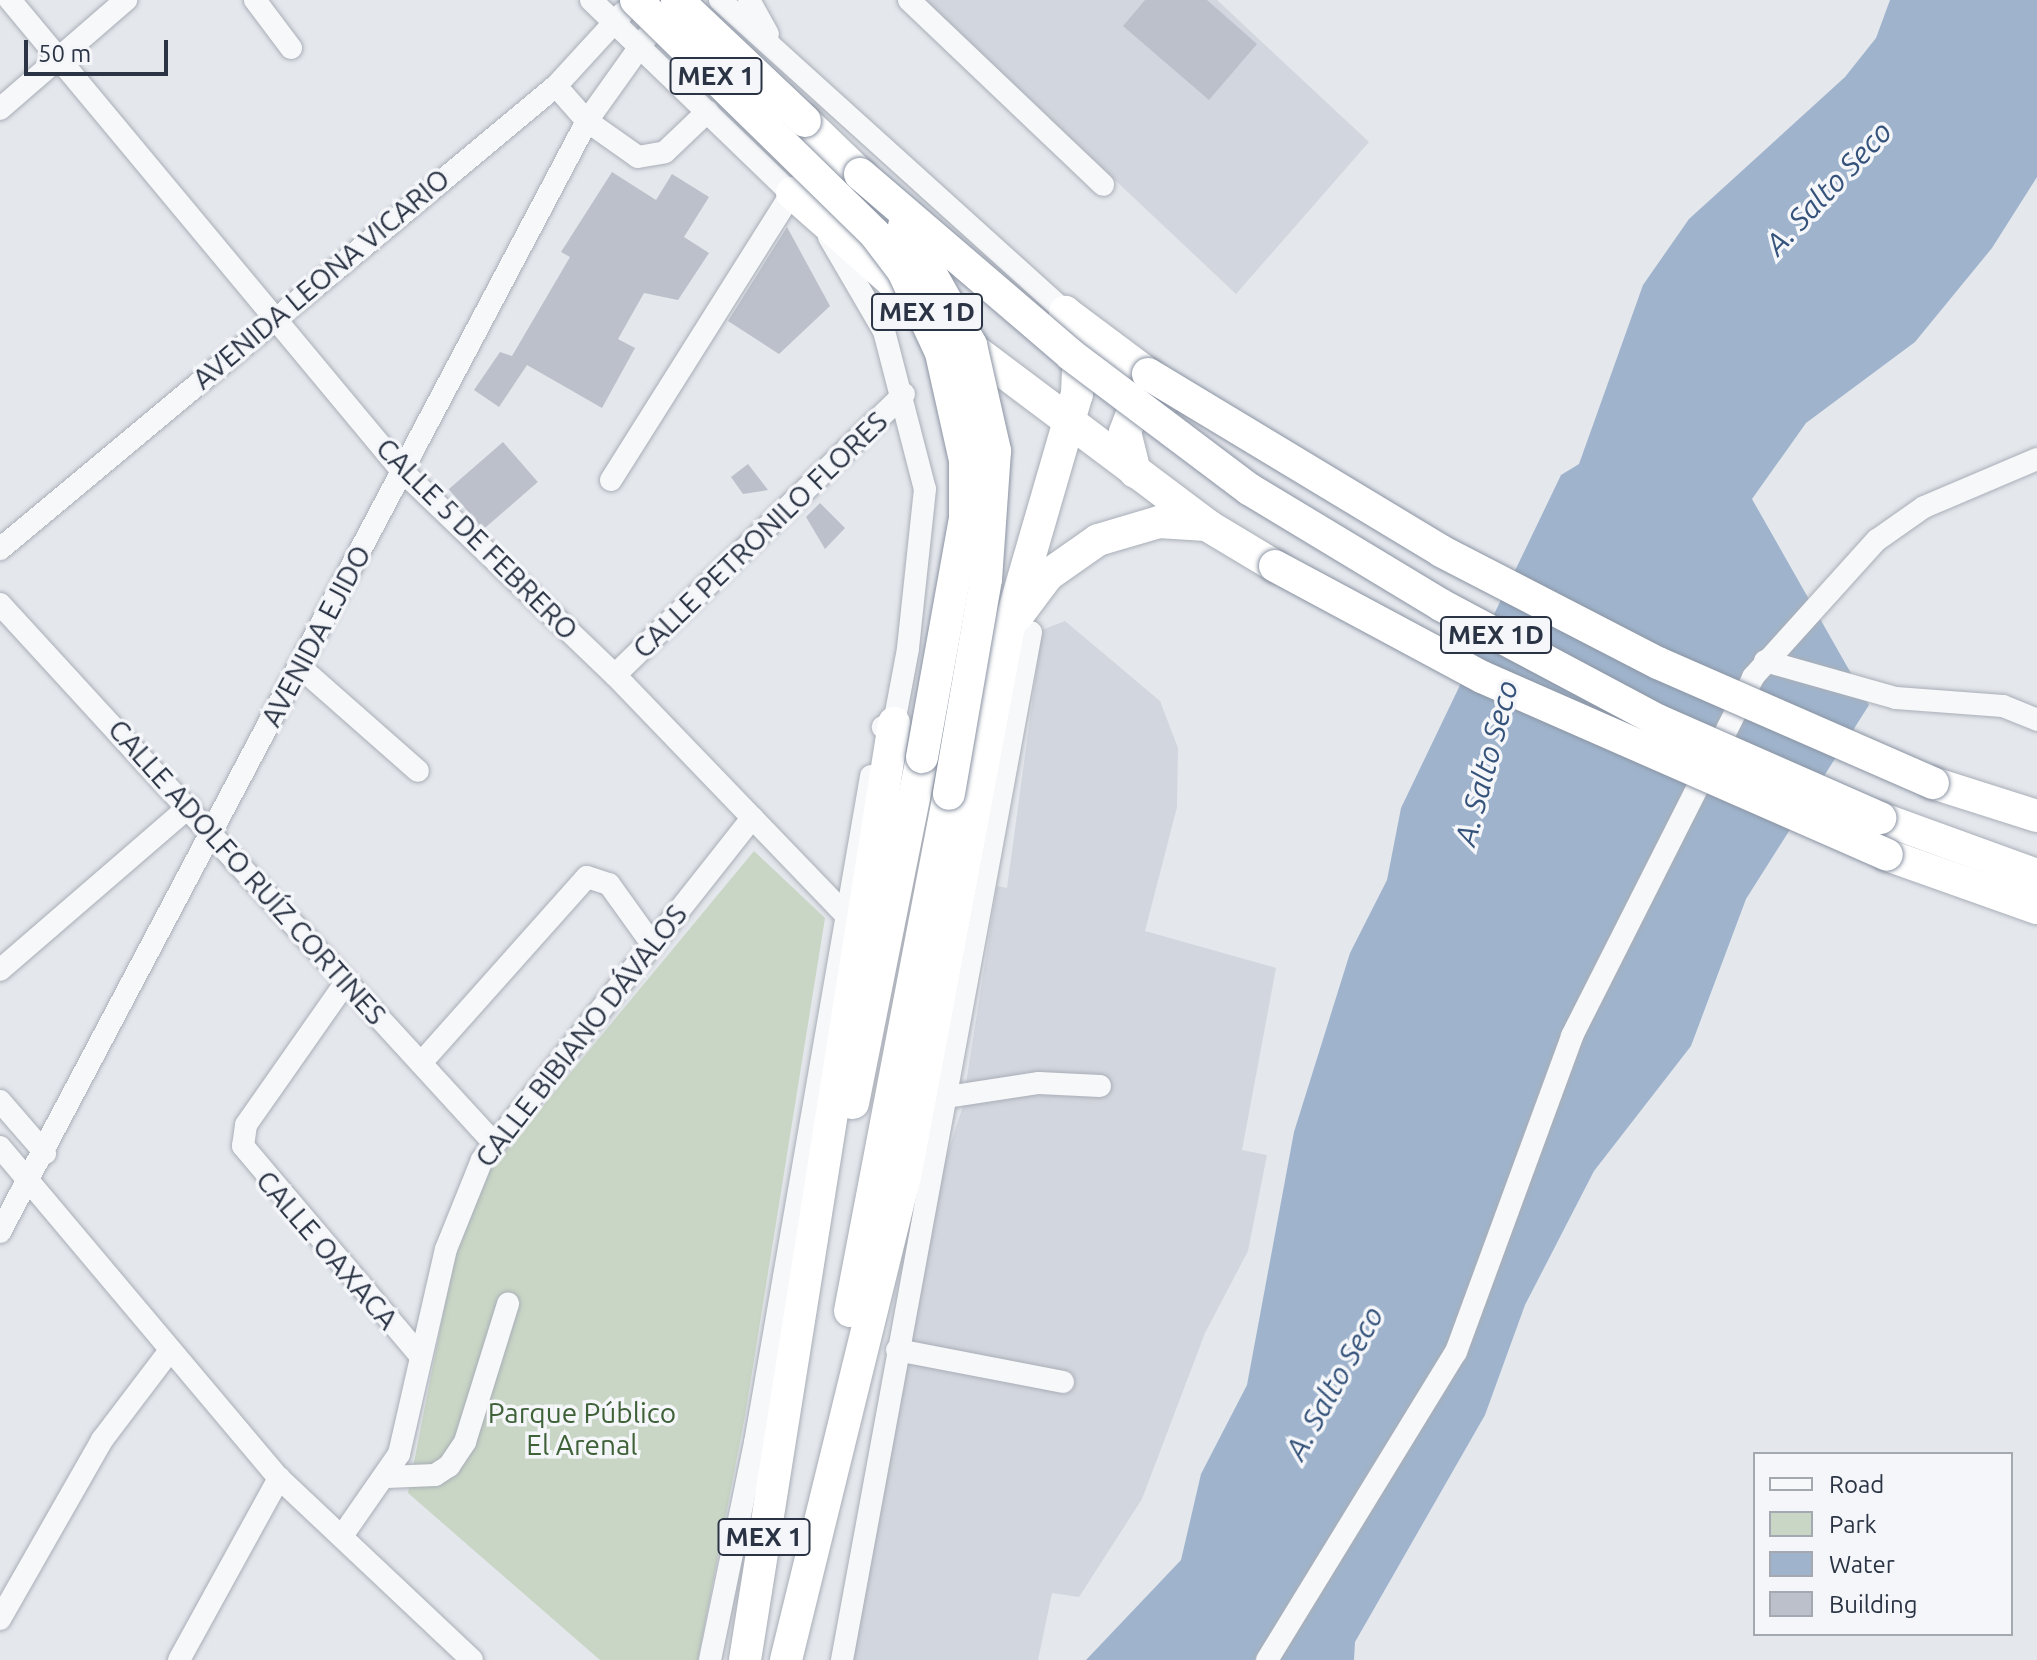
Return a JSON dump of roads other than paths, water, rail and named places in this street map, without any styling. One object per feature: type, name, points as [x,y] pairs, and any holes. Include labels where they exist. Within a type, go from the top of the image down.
[{"type":"highway","name":"MEX 1","points":[[675,0],[860,174]]},
{"type":"highway","name":"MEX 1","points":[[628,8],[797,152],[903,271],[955,406],[965,518],[922,757],[783,1415],[745,1660]]},
{"type":"highway","points":[[785,1660],[949,794],[993,527],[991,424],[957,312],[902,224],[860,174]]},
{"type":"highway","name":"MEX 1D","points":[[860,174],[1071,355],[1249,489],[1441,605],[1657,720],[1880,818],[2037,875]]},
{"type":"highway","name":"MEX 1D","points":[[792,193],[1068,424],[1210,527],[1275,566],[1482,677],[1887,855],[2037,908]]},
{"type":"highway","points":[[785,1660],[912,1146],[1020,632],[1068,424],[1080,360],[1065,312]]},
{"type":"highway","points":[[1065,312],[1185,398],[1441,551],[1658,663],[1933,783],[2037,816]]},
{"type":"highway","points":[[1135,472],[1125,432],[1131,416],[1149,402],[1185,398]]},
{"type":"highway","points":[[1020,632],[1048,575],[1098,540],[1159,522],[1210,527]]},
{"type":"highway","points":[[783,1415],[894,723]]},
{"type":"street","name":"CALLE 5 DE FEBRERO","points":[[10,0],[61,56],[402,471],[615,675],[842,911]]},
{"type":"street","points":[[0,109],[126,0]]},
{"type":"street","points":[[255,0],[291,48]]},
{"type":"street","points":[[591,0],[628,8],[641,46],[792,193],[870,302],[904,394],[925,489],[925,536],[894,723],[881,733],[842,911],[773,1345],[710,1660]]},
{"type":"street","points":[[641,46],[675,0]]},
{"type":"street","points":[[720,0],[800,77],[1065,312]]},
{"type":"street","points":[[749,0],[800,77]]},
{"type":"street","points":[[909,0],[1103,185]]},
{"type":"street","name":"AVENIDA LEONA VICARIO","points":[[0,549],[275,315],[556,86],[628,8]]},
{"type":"street","name":"AVENIDA EJIDO","points":[[0,1232],[45,1153],[587,121],[641,46]]},
{"type":"street","points":[[747,151],[740,117],[750,89],[777,75],[800,77]]},
{"type":"street","points":[[556,86],[587,121],[625,152],[649,157],[665,152],[708,111]]},
{"type":"street","points":[[611,480],[792,193]]},
{"type":"street","name":"CALLE PETRONILO FLORES","points":[[615,675],[904,394]]},
{"type":"street","points":[[1267,1660],[1456,1352],[1572,1036],[1765,661],[1877,540],[1924,507],[2037,459]]},
{"type":"street","name":"CALLE ADOLFO RUÍZ CORTINES","points":[[0,604],[213,832],[493,1142]]},
{"type":"street","points":[[842,1660],[897,1350],[947,1097],[1020,632]]},
{"type":"street","points":[[1765,661],[1896,698],[2003,706],[2037,720]]},
{"type":"street","points":[[300,667],[418,771]]},
{"type":"street","points":[[0,970],[189,807]]},
{"type":"street","name":"CALLE BIBIANO DÁVALOS","points":[[342,1536],[387,1477],[407,1428],[418,1353],[461,1205],[493,1142],[752,818]]},
{"type":"street","points":[[421,1063],[587,877],[609,884],[652,944]]},
{"type":"street","name":"CALLE OAXACA","points":[[346,982],[246,1125],[243,1146],[418,1353]]},
{"type":"street","points":[[947,1097],[1039,1083],[1100,1086]]},
{"type":"street","points":[[0,1101],[45,1153]]},
{"type":"street","points":[[0,1147],[168,1353],[279,1478],[472,1660]]},
{"type":"street","points":[[387,1477],[435,1475],[449,1466],[465,1442],[508,1304]]},
{"type":"street","points":[[897,1350],[1063,1382]]},
{"type":"street","points":[[0,1619],[102,1440],[168,1353]]},
{"type":"street","points":[[179,1660],[279,1478]]},
{"type":"water","name":"A. Salto Seco","points":[[1890,0],[2037,0],[2037,177],[1992,248],[1915,342],[1806,423],[1752,499],[1869,705],[1746,899],[1691,1046],[1594,1171],[1525,1305],[1485,1415],[1355,1642],[1354,1660],[1086,1660],[1181,1560],[1201,1474],[1247,1385],[1294,1132],[1350,953],[1387,880],[1401,808],[1561,475],[1579,464],[1643,285],[1689,219],[1845,77],[1876,38]]},
{"type":"park label","name":"Parque Público El Arenal","points":[[582,1429]]}]
